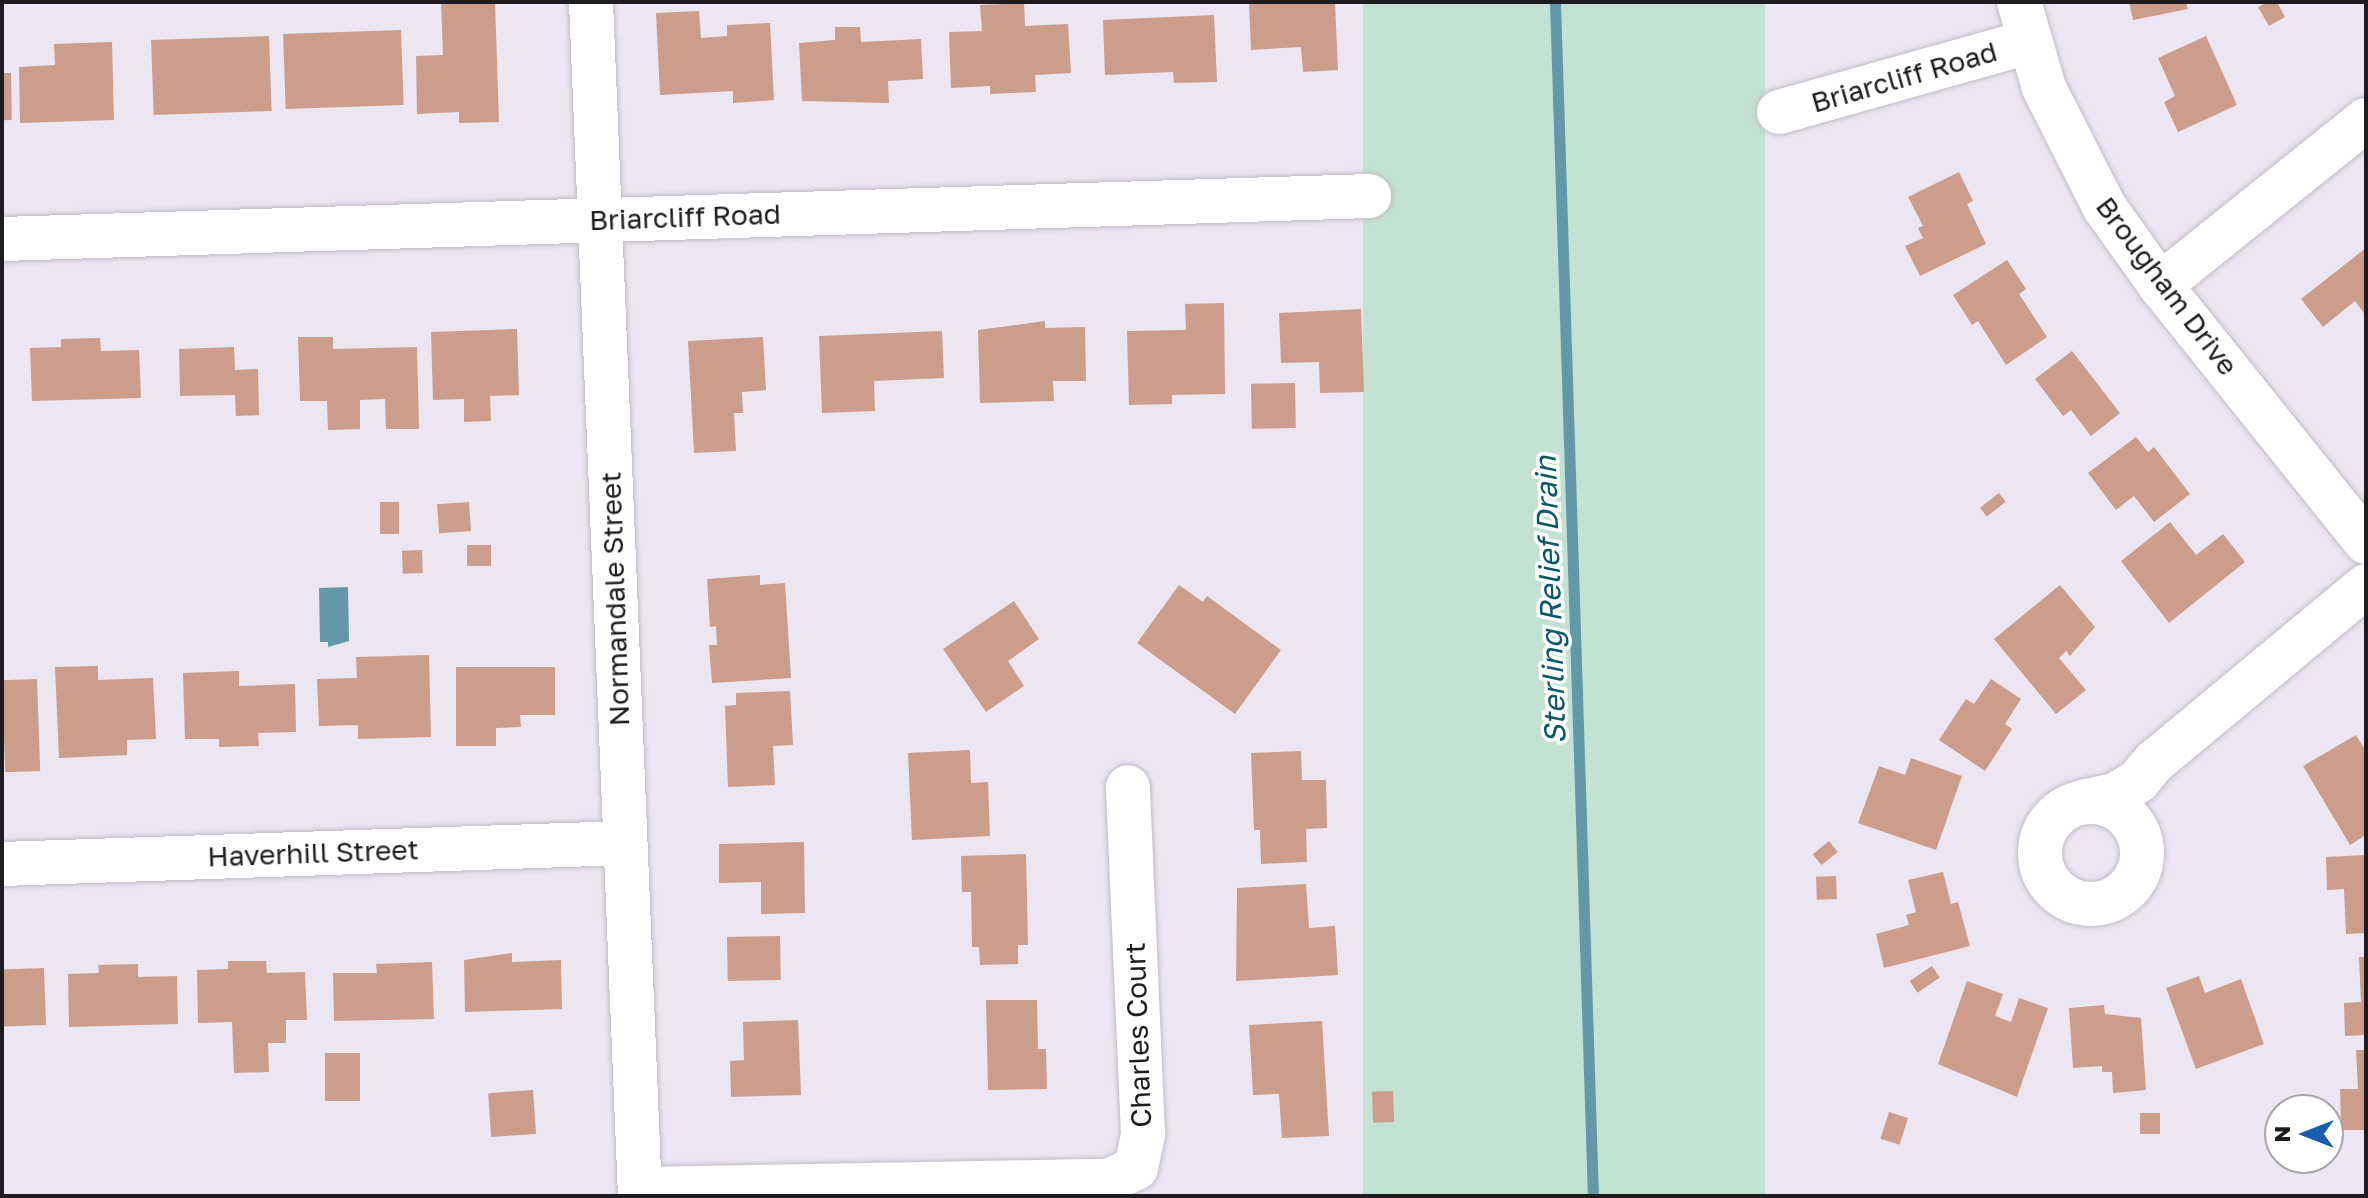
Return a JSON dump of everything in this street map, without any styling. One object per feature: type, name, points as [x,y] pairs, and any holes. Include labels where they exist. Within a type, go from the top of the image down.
[{"type":"street","name":"Normandale Street","points":[[591,2],[640,1192]]},
{"type":"street","name":"Briarcliff Road","points":[[1779,112],[2024,22]]},
{"type":"street","name":"Brougham Drive","points":[[2024,22],[2070,148],[2160,285],[2366,542]]},
{"type":"street","points":[[2160,285],[2366,120]]},
{"type":"street","name":"Briarcliff Road","points":[[2,239],[1369,196]]},
{"type":"street","points":[[2138,781],[2134,806],[2143,853],[2130,886],[2100,904],[2067,899],[2044,875],[2040,843],[2056,815],[2085,801],[2115,795],[2138,781],[2154,762],[2366,586]]},
{"type":"street","name":"Charles Court","points":[[640,1192],[1109,1181],[1136,1168],[1143,1134],[1128,787]]},
{"type":"street","points":[[2085,801],[2118,808],[2140,836]]},
{"type":"street","name":"Haverhill Street","points":[[2,864],[624,843]]},
{"type":"green space","name":"Sterling Relief Drain","points":[[1363,2],[1765,2],[1765,1196],[1363,1196]]},
{"type":"water","points":[[348,587],[349,641],[328,647],[328,642],[320,642],[319,588]]},
{"type":"building","points":[[441,2],[495,2],[499,122],[459,123],[459,112],[417,114],[416,56],[443,55]]},
{"type":"building","points":[[1249,2],[1335,2],[1338,70],[1303,72],[1301,47],[1251,50]]},
{"type":"building","points":[[2129,2],[2186,2],[2188,9],[2133,20]]},
{"type":"building","points":[[2277,2],[2285,17],[2269,26],[2258,7]]},
{"type":"building","points":[[1024,3],[1025,26],[1068,24],[1071,73],[1035,75],[1036,92],[990,94],[990,86],[951,88],[949,32],[982,31],[980,5]]},
{"type":"building","points":[[699,11],[701,38],[727,36],[727,25],[770,23],[774,100],[733,103],[733,91],[660,95],[656,13]]},
{"type":"building","points":[[1214,15],[1217,82],[1174,83],[1173,72],[1105,75],[1103,20]]},
{"type":"building","points":[[835,27],[860,27],[861,42],[921,39],[923,79],[888,81],[889,103],[802,101],[799,43],[835,40]]},
{"type":"building","points":[[401,30],[404,105],[286,109],[283,34]]},
{"type":"building","points":[[269,36],[272,111],[154,115],[151,40]]},
{"type":"building","points":[[2206,36],[2237,105],[2178,132],[2164,102],[2175,96],[2158,58]]},
{"type":"building","points":[[112,42],[114,120],[20,123],[19,67],[55,65],[54,44]]},
{"type":"building","points":[[2,73],[11,73],[12,120],[3,120]]},
{"type":"building","points":[[1959,172],[1973,201],[1967,204],[1986,244],[1920,276],[1905,246],[1923,238],[1918,228],[1923,226],[1908,197]]},
{"type":"building","points":[[2366,248],[2366,316],[2355,301],[2323,327],[2301,299]]},
{"type":"building","points":[[2007,260],[2026,289],[2019,294],[2047,337],[2006,365],[1978,321],[1972,325],[1953,295]]},
{"type":"building","points":[[1224,303],[1225,394],[1172,395],[1172,404],[1129,405],[1127,331],[1186,330],[1185,304]]},
{"type":"building","points":[[1361,309],[1364,392],[1320,393],[1319,362],[1281,363],[1279,313]]},
{"type":"building","points":[[1045,321],[1045,328],[1085,327],[1086,381],[1053,381],[1054,401],[980,403],[978,330]]},
{"type":"building","points":[[517,329],[519,395],[490,396],[491,421],[464,422],[464,399],[433,400],[431,332]]},
{"type":"building","points":[[942,331],[944,378],[874,381],[875,411],[822,413],[819,336]]},
{"type":"building","points":[[298,337],[333,337],[333,349],[417,347],[419,429],[386,429],[385,399],[360,400],[360,429],[328,430],[327,401],[300,401]]},
{"type":"building","points":[[763,337],[766,390],[742,392],[743,413],[734,413],[736,451],[694,453],[688,341]]},
{"type":"building","points":[[100,338],[101,351],[139,350],[141,398],[32,401],[30,348],[61,347],[61,339]]},
{"type":"building","points":[[234,347],[235,370],[258,369],[259,415],[236,416],[235,395],[180,396],[179,349]]},
{"type":"building","points":[[2072,351],[2120,413],[2091,436],[2071,410],[2063,416],[2035,379]]},
{"type":"building","points":[[1295,383],[1296,428],[1252,429],[1251,384]]},
{"type":"building","points":[[2136,437],[2148,452],[2154,447],[2190,494],[2154,522],[2134,496],[2116,510],[2088,473]]},
{"type":"building","points":[[1999,493],[2006,502],[1987,516],[1980,508]]},
{"type":"building","points":[[380,502],[399,502],[399,534],[380,534]]},
{"type":"building","points":[[469,502],[471,531],[439,533],[437,504]]},
{"type":"building","points":[[2170,522],[2196,555],[2223,534],[2245,562],[2169,623],[2121,561]]},
{"type":"building","points":[[467,545],[491,545],[491,566],[467,566]]},
{"type":"building","points":[[422,550],[423,573],[403,574],[402,551]]},
{"type":"building","points":[[760,575],[760,585],[785,583],[791,678],[712,683],[709,645],[717,645],[716,626],[710,627],[707,579]]},
{"type":"building","points":[[1179,585],[1203,602],[1207,596],[1281,650],[1235,714],[1137,643]]},
{"type":"building","points":[[2060,585],[2095,627],[2070,656],[2066,651],[2059,658],[2086,690],[2056,714],[1994,639]]},
{"type":"building","points":[[1014,601],[1039,639],[1008,661],[1024,686],[986,712],[943,649]]},
{"type":"building","points":[[429,655],[431,737],[358,739],[358,725],[319,726],[317,679],[357,678],[356,657]]},
{"type":"building","points":[[98,666],[98,680],[153,678],[156,739],[127,740],[127,755],[59,758],[55,667]]},
{"type":"building","points":[[456,667],[555,667],[555,715],[520,715],[521,727],[496,728],[496,746],[456,746]]},
{"type":"building","points":[[239,671],[239,686],[295,684],[296,732],[258,733],[259,746],[219,747],[219,739],[185,739],[183,673]]},
{"type":"building","points":[[37,679],[40,771],[5,772],[2,680]]},
{"type":"building","points":[[1991,679],[2021,699],[2005,724],[2012,729],[1985,771],[1939,740],[1966,699],[1974,704]]},
{"type":"building","points":[[790,691],[793,745],[773,746],[775,785],[728,787],[725,706],[736,705],[736,693]]},
{"type":"building","points":[[2356,735],[2366,751],[2366,835],[2350,845],[2303,766]]},
{"type":"building","points":[[970,750],[971,783],[988,782],[990,836],[912,840],[908,753]]},
{"type":"building","points":[[1301,751],[1302,780],[1326,780],[1327,828],[1306,829],[1307,862],[1261,864],[1260,830],[1254,830],[1251,753]]},
{"type":"building","points":[[1911,758],[1962,776],[1936,850],[1858,823],[1879,766],[1905,775]]},
{"type":"building","points":[[1829,841],[1838,852],[1821,865],[1813,854]]},
{"type":"building","points":[[804,842],[805,913],[761,914],[761,882],[719,883],[719,844]]},
{"type":"building","points":[[1026,854],[1028,945],[1018,945],[1018,964],[980,965],[979,947],[972,947],[971,892],[962,892],[961,856]]},
{"type":"building","points":[[2366,855],[2366,933],[2346,934],[2344,889],[2327,890],[2326,857]]},
{"type":"building","points":[[1943,872],[1951,904],[1958,902],[1970,946],[1884,968],[1876,934],[1909,925],[1906,915],[1916,912],[1908,880]]},
{"type":"building","points":[[1836,876],[1837,899],[1817,900],[1816,877]]},
{"type":"building","points":[[1306,884],[1309,928],[1335,926],[1338,975],[1236,981],[1237,888]]},
{"type":"building","points":[[780,936],[781,980],[728,981],[727,937]]},
{"type":"building","points":[[512,953],[512,962],[561,960],[562,1009],[465,1012],[464,960]]},
{"type":"building","points":[[2359,957],[2366,957],[2366,1035],[2345,1036],[2344,1003],[2361,1002]]},
{"type":"building","points":[[228,961],[266,961],[267,973],[305,972],[307,1020],[286,1020],[286,1043],[268,1043],[269,1072],[234,1073],[232,1022],[198,1023],[197,970],[228,969]]},
{"type":"building","points":[[432,962],[434,1019],[334,1021],[333,973],[377,973],[376,964]]},
{"type":"building","points":[[138,964],[138,977],[177,976],[178,1024],[69,1027],[68,974],[99,973],[98,965]]},
{"type":"building","points":[[1932,966],[1940,978],[1917,993],[1910,981]]},
{"type":"building","points":[[44,968],[46,1025],[4,1026],[2,969]]},
{"type":"building","points":[[2199,976],[2205,993],[2241,979],[2264,1044],[2196,1069],[2166,988]]},
{"type":"building","points":[[1967,981],[2003,994],[1995,1016],[2011,1022],[2019,998],[2048,1008],[2017,1097],[1938,1064]]},
{"type":"building","points":[[986,1000],[1037,1000],[1038,1049],[1046,1049],[1047,1089],[988,1090]]},
{"type":"building","points":[[2104,1005],[2105,1014],[2141,1018],[2146,1090],[2113,1093],[2112,1072],[2102,1072],[2102,1066],[2073,1068],[2069,1008]]},
{"type":"building","points":[[798,1020],[801,1095],[731,1097],[730,1061],[744,1060],[743,1022]]},
{"type":"building","points":[[1322,1021],[1329,1136],[1282,1138],[1279,1094],[1253,1095],[1249,1025]]},
{"type":"building","points":[[2356,1050],[2366,1050],[2366,1130],[2344,1130],[2344,1094],[2340,1094],[2340,1089],[2358,1089]]},
{"type":"building","points":[[325,1053],[360,1053],[360,1101],[325,1101]]},
{"type":"building","points":[[533,1090],[536,1134],[491,1137],[488,1093]]},
{"type":"building","points":[[1393,1091],[1394,1122],[1373,1123],[1372,1092]]},
{"type":"building","points":[[1889,1112],[1908,1118],[1899,1145],[1880,1139]]},
{"type":"building","points":[[2140,1113],[2160,1113],[2160,1134],[2140,1134]]},
{"type":"waterway","name":"Sterling Relief Drain","points":[[1555,2],[1593,1196]]}]
